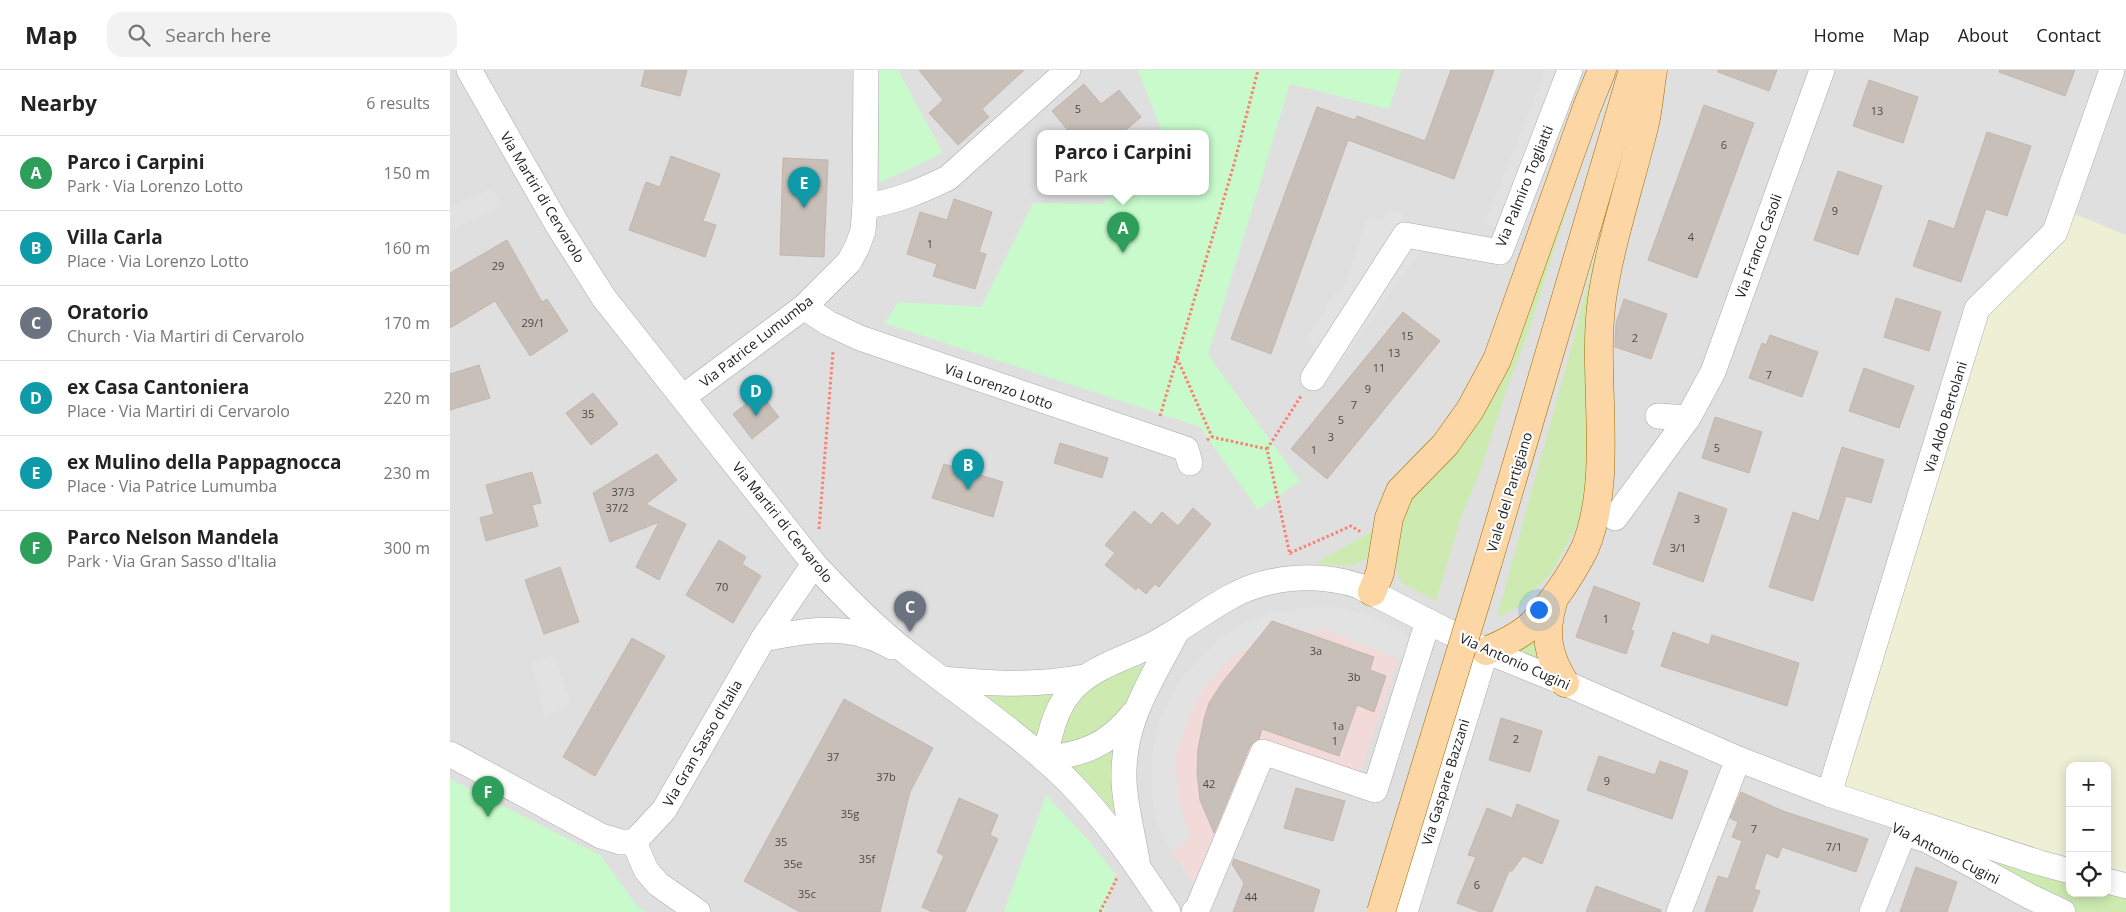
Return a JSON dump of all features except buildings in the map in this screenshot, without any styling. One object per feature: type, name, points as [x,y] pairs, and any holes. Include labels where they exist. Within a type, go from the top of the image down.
[{"type":"main road","points":[[1372,592],[1380,573],[1389,518],[1400,491],[1444,445],[1470,410],[1497,360],[1587,107],[1602,70]]},
{"type":"main road","name":"Viale del Partigiano","points":[[1381,912],[1488,562],[1633,70]]},
{"type":"main road","points":[[1486,651],[1522,634],[1535,622],[1555,597],[1585,548],[1591,527],[1600,477],[1598,360],[1602,300],[1613,242],[1645,121],[1653,70]]},
{"type":"main road","points":[[1555,597],[1548,619],[1547,636],[1552,658],[1565,683]]},
{"type":"street","name":"Via Martiri di Cervarolo","points":[[469,70],[557,224],[604,298],[808,556],[852,604],[910,655],[944,679],[1044,759],[1086,800],[1115,834],[1168,912]]},
{"type":"street","name":"Via Patrice Lumumba","points":[[683,397],[804,307],[849,262],[863,230],[866,206],[866,70]]},
{"type":"street","points":[[866,206],[903,197],[926,189],[948,178],[1068,70]]},
{"type":"street","name":"Via Palmiro Togliatti","points":[[1312,378],[1405,235],[1500,252],[1570,70]]},
{"type":"street","name":"Via Franco Casoli","points":[[1615,518],[1688,418],[1713,372],[1822,70]]},
{"type":"street","name":"Via Aldo Bertolani","points":[[1829,794],[1978,310],[2055,232],[2112,70]]},
{"type":"street","name":"Via Lorenzo Lotto","points":[[804,307],[835,326],[860,338],[1153,438],[1188,456]]},
{"type":"street","points":[[1658,416],[1688,418]]},
{"type":"street","name":"Via Gran Sasso d'Italia","points":[[634,842],[664,810],[763,640],[808,556]]},
{"type":"street","name":"Via Antonio Cugini","points":[[944,679],[1020,685],[1051,683],[1084,677],[1176,633],[1231,596],[1255,587],[1295,578],[1322,577],[1343,580],[1372,592],[1486,651],[1565,683],[1738,759],[1829,794],[2066,870]]},
{"type":"street","points":[[1194,912],[1197,910],[1264,752],[1376,790],[1428,621]]},
{"type":"street","points":[[763,640],[802,631],[833,631],[867,636],[910,655]]},
{"type":"street","name":"Via Antonio Cugini","points":[[1138,868],[1124,782],[1126,746],[1136,710],[1176,633]]},
{"type":"street","name":"Via Gaspare Bazzani","points":[[1405,912],[1486,651]]},
{"type":"street","name":"Via Antonio Cugini","points":[[1084,677],[1070,692],[1058,712],[1044,759],[1066,756],[1098,746],[1121,728],[1136,710]]},
{"type":"street","points":[[450,754],[601,836],[621,842],[634,842],[646,870],[658,884],[698,912]]},
{"type":"street","points":[[1679,912],[1738,759]]},
{"type":"street","name":"Via Antonio Cugini","points":[[1829,794],[1904,832],[1928,840],[2029,896],[2063,912]]},
{"type":"street","points":[[1872,912],[1904,832]]},
{"type":"street","points":[[2111,882],[2126,886]]},
{"type":"path","points":[[1153,438],[1234,164],[1258,70]]},
{"type":"path","points":[[808,556],[818,530],[835,326]]},
{"type":"path","points":[[1177,357],[1212,437]]},
{"type":"path","points":[[1295,578],[1268,449],[1312,378]]},
{"type":"path","points":[[1212,437],[1268,449]]},
{"type":"path","points":[[1188,456],[1212,437]]},
{"type":"path","points":[[1290,553],[1351,526],[1384,548]]},
{"type":"path","points":[[1100,912],[1120,871],[1138,868]]},
{"type":"shaded area","points":[[450,70],[2126,70],[2126,912],[450,912]]},
{"type":"shaded area","points":[[1546,70],[1570,70],[1507,232],[1485,223]]},
{"type":"shaded area","points":[[493,188],[503,205],[450,230],[450,207]]},
{"type":"shaded area","points":[[1387,210],[1402,213],[1405,235],[1429,240],[1329,379],[1318,370],[1328,353],[1305,342],[1335,293],[1342,293],[1368,217],[1384,220]]},
{"type":"shaded area","points":[[1322,606],[1344,608],[1373,617],[1407,634],[1355,789],[1265,761],[1213,908],[1172,853],[1156,820],[1152,795],[1152,755],[1161,716],[1180,679],[1219,639],[1243,623],[1272,613]]},
{"type":"shaded area","points":[[1322,606],[1344,608],[1373,617],[1433,648],[1385,802],[1364,796],[1407,663],[1324,629],[1275,636],[1232,657],[1204,688],[1188,720],[1175,762],[1180,803],[1190,838],[1172,853],[1156,820],[1152,795],[1152,755],[1161,716],[1180,679],[1219,639],[1243,623],[1272,613]]},
{"type":"shaded area","points":[[553,655],[571,702],[545,718],[531,662]]},
{"type":"green space","points":[[878,70],[898,70],[943,153],[879,183]]},
{"type":"green space","points":[[1138,70],[1402,70],[1389,109],[1290,84],[1208,355],[1300,481],[1258,510],[1200,427],[884,323],[899,302],[981,307],[1033,203],[1102,204],[1112,195],[1209,195],[1209,130],[1161,130]]},
{"type":"green space","points":[[1599,107],[1527,336],[1507,388],[1479,474],[1461,517],[1436,601],[1402,583],[1398,574],[1394,549],[1409,494],[1452,448]]},
{"type":"green space","points":[[1633,109],[1582,517],[1551,573],[1519,607],[1497,617],[1570,352]]},
{"type":"green space","points":[[2063,209],[2126,235],[2126,886],[2111,882],[2111,762],[2066,762],[2066,870],[1829,794],[1977,309]]},
{"type":"green space","points":[[1373,531],[1369,552],[1361,562],[1349,565],[1315,563]]},
{"type":"green space","points":[[1539,633],[1549,667],[1511,652]]},
{"type":"green space","points":[[1150,663],[1123,714],[1110,727],[1062,746],[1057,740],[1069,706],[1098,683],[1118,673]]},
{"type":"green space","points":[[1059,691],[1041,740],[979,692]]},
{"type":"green space","points":[[1117,747],[1117,815],[1087,781],[1068,764]]},
{"type":"green space","points":[[450,779],[600,855],[638,907],[646,912],[450,912]]},
{"type":"green space","points":[[1046,795],[1089,841],[1116,875],[1104,912],[1004,912]]},
{"type":"green space","points":[[1928,840],[2066,870],[2066,897],[2111,897],[2111,892],[2126,886],[2126,912],[2063,912]]},
{"type":"place","name":"ex Mulino della Pappagnocca","points":[[804,208]]},
{"type":"place","name":"Parco i Carpini","points":[[1123,253]]},
{"type":"place","name":"ex Casa Cantoniera","points":[[756,416]]},
{"type":"place","name":"Villa Carla","points":[[968,490]]},
{"type":"place","name":"Oratorio","points":[[910,632]]},
{"type":"place","name":"Parco Nelson Mandela","points":[[488,817]]}]
